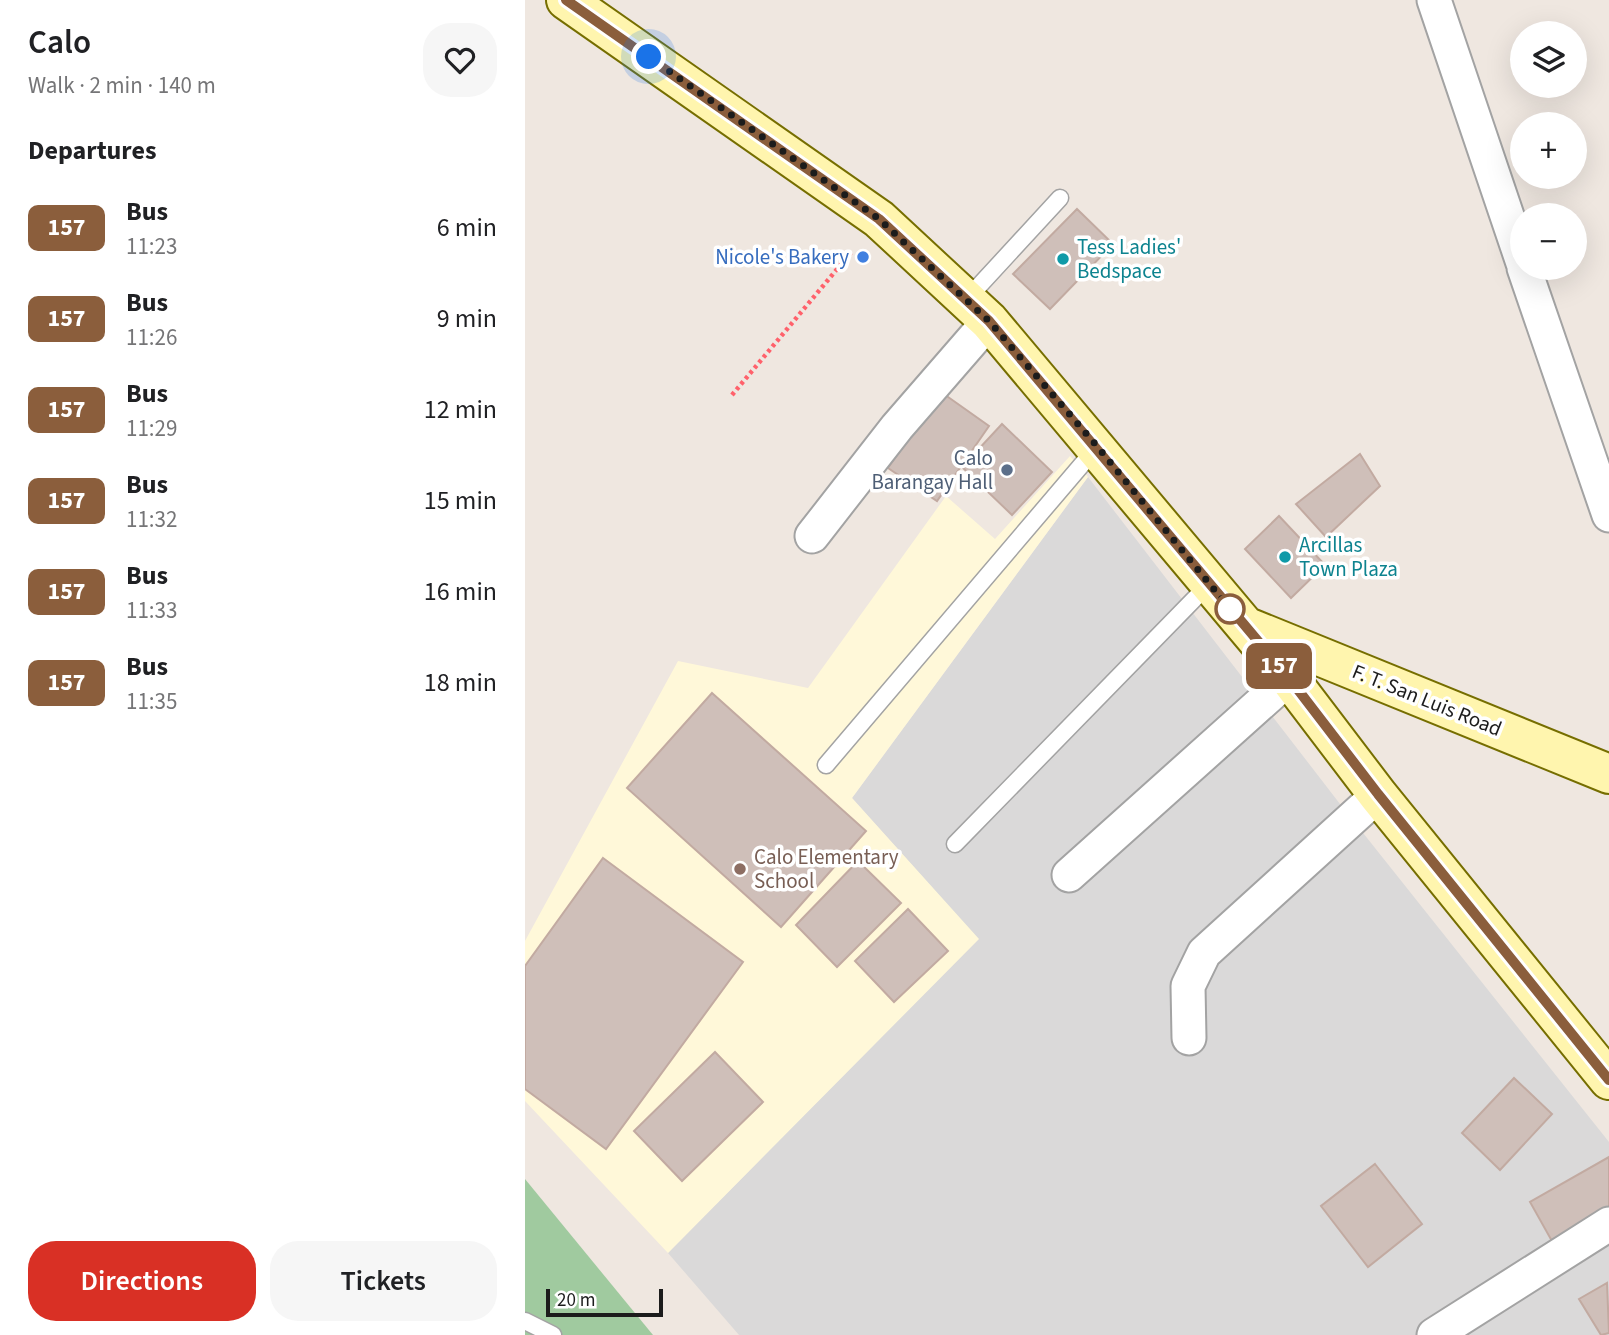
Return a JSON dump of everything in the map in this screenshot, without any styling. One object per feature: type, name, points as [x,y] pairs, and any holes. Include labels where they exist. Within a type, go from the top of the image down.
[{"type":"main road","points":[[566,0],[879,219],[977,311],[1097,446],[1208,585],[1289,678],[1378,794],[1609,1080]]},
{"type":"main road","name":"F. T. San Luis Road","points":[[1245,626],[1609,774]]},
{"type":"street","points":[[1434,0],[1510,226]]},
{"type":"street","points":[[1528,280],[1609,515]]},
{"type":"street","points":[[812,536],[897,427],[977,311]]},
{"type":"street","points":[[1069,874],[1289,678]]},
{"type":"street","points":[[1189,1038],[1188,986],[1204,953],[1378,794]]},
{"type":"street","points":[[1434,1335],[1609,1224]]},
{"type":"lane","points":[[977,311],[1060,198]]},
{"type":"lane","points":[[826,765],[1097,446]]},
{"type":"lane","points":[[955,844],[1208,585]]},
{"type":"lane","points":[[525,1321],[553,1335]]},
{"type":"path","points":[[732,395],[879,219]]},
{"type":"shaded area","name":"Calo Elementary School","points":[[1070,456],[1088,477],[852,798],[979,939],[668,1253],[525,1101],[525,941],[678,661],[808,688],[946,496],[995,539]]},
{"type":"shaded area","points":[[1088,477],[1340,804],[1609,1142],[1609,1335],[739,1335],[668,1253],[978,939],[852,798]]},
{"type":"green space","points":[[525,1179],[653,1335],[525,1335]]},
{"type":"building","name":"Tess Ladies' Bedspace","points":[[1077,209],[1113,244],[1050,309],[1013,274]]},
{"type":"building","points":[[941,392],[989,426],[937,501],[888,468]]},
{"type":"building","name":"Calo Barangay Hall","points":[[1002,424],[1052,472],[1012,515],[962,467]]},
{"type":"building","points":[[1360,454],[1380,486],[1326,537],[1296,504]]},
{"type":"building","name":"Arcillas Town Plaza","points":[[1279,516],[1325,565],[1291,598],[1245,549]]},
{"type":"building","points":[[712,693],[866,831],[781,927],[627,788]]},
{"type":"building","points":[[603,858],[743,962],[606,1149],[525,1089],[525,966]]},
{"type":"building","points":[[858,861],[901,903],[837,967],[796,925]]},
{"type":"building","points":[[908,909],[948,951],[894,1002],[855,961]]},
{"type":"building","points":[[715,1052],[763,1102],[682,1181],[634,1131]]},
{"type":"building","points":[[1514,1078],[1552,1114],[1500,1170],[1462,1133]]},
{"type":"building","points":[[1609,1157],[1609,1212],[1553,1243],[1530,1202]]},
{"type":"building","points":[[1375,1164],[1422,1224],[1368,1267],[1321,1206]]},
{"type":"building","points":[[1607,1283],[1609,1333],[1601,1335],[1579,1299]]},
{"type":"bus line","name":"157","points":[[566,0],[879,219],[989,321],[1097,446],[1208,585],[1289,678],[1378,794],[1609,1080]]},
{"type":"place","name":"Nicole's Bakery","points":[[863,257]]},
{"type":"place","name":"Tess Ladies' Bedspace","points":[[1063,259]]},
{"type":"place","name":"Calo Barangay Hall","points":[[1007,470]]},
{"type":"place","name":"Arcillas Town Plaza","points":[[1285,557]]},
{"type":"place","name":"Calo Elementary School","points":[[740,869]]},
{"type":"route","points":[[649,57],[879,219],[989,321],[1097,446],[1230,609]]}]
